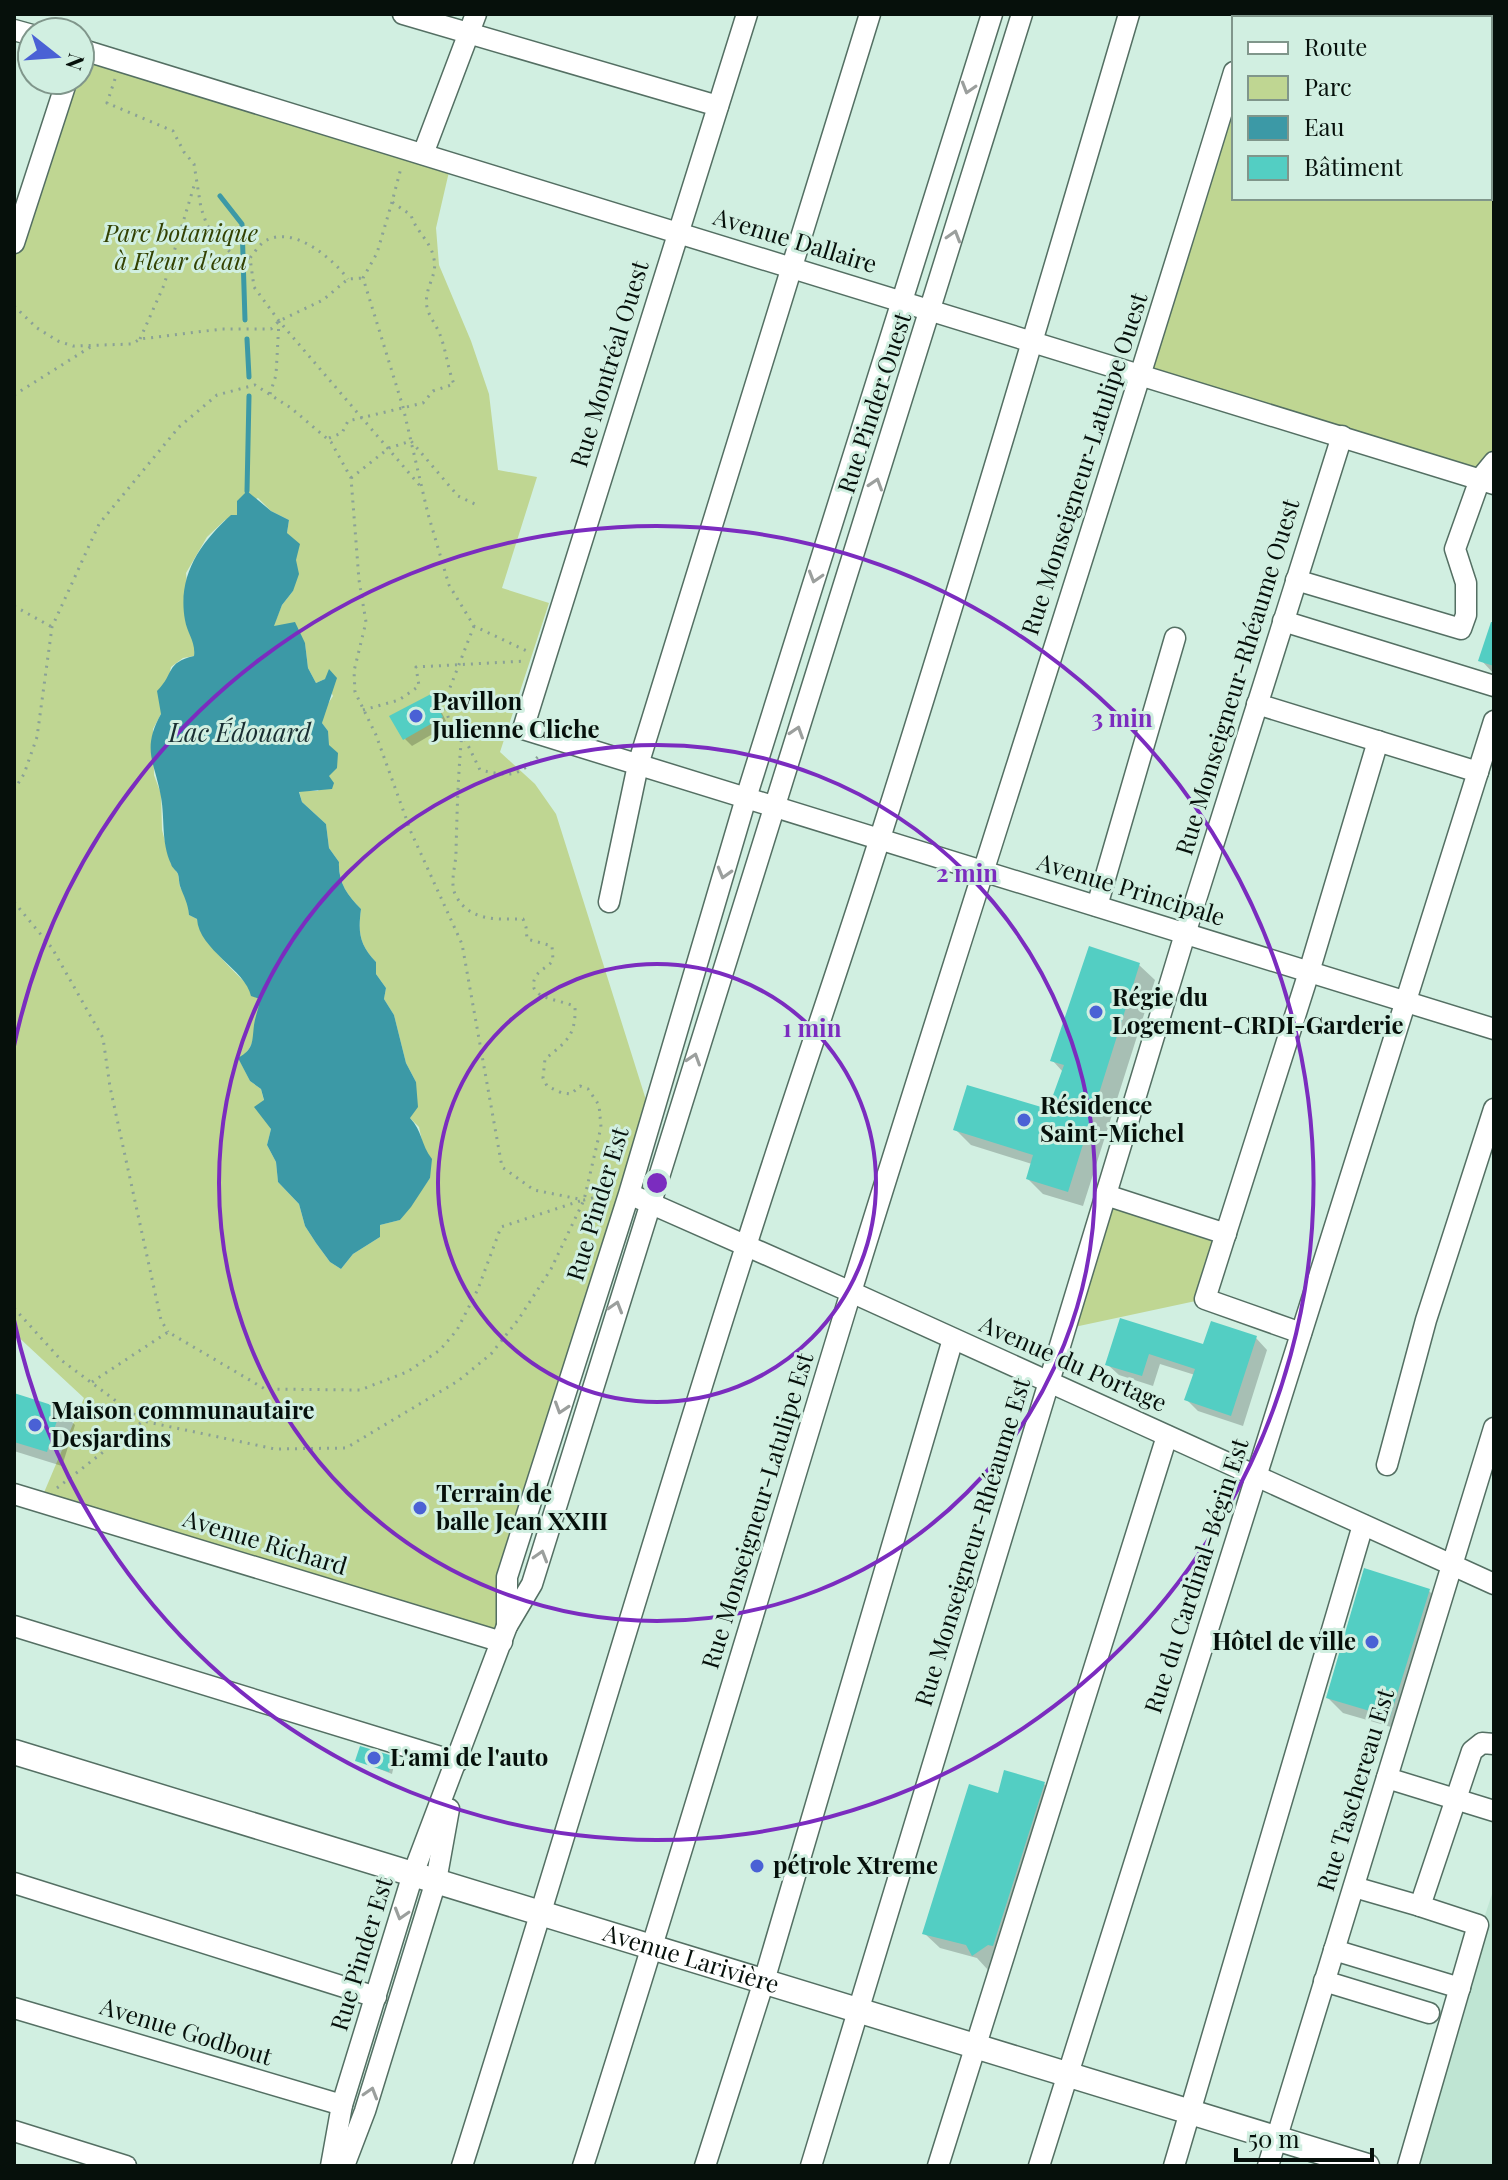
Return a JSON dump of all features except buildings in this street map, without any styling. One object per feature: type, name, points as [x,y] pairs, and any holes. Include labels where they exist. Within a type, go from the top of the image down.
[{"type":"main road","name":"Avenue Larivière","points":[[14,1752],[1367,2166]]},
{"type":"street","points":[[403,14],[472,24],[718,106]]},
{"type":"street","name":"Rue Montréal Ouest","points":[[523,729],[747,14]]},
{"type":"street","points":[[609,902],[638,765],[870,14]]},
{"type":"street","name":"Rue Pinder Ouest","points":[[746,798],[992,14]]},
{"type":"street","name":"Rue Pinder Ouest","points":[[774,807],[932,310],[1022,14]]},
{"type":"street","points":[[462,2166],[746,1246],[880,839],[1033,341],[1129,14]]},
{"type":"street","points":[[414,151],[472,24]]},
{"type":"street","name":"Avenue Dallaire","points":[[96,54],[1487,481]]},
{"type":"street","name":"Rue Monseigneur-Latulipe Ouest","points":[[984,871],[1232,79]]},
{"type":"street","points":[[14,243],[62,96]]},
{"type":"street","name":"Rue Monseigneur-Rhéaume Ouest","points":[[1185,934],[1342,436]]},
{"type":"street","points":[[1296,580],[1461,629],[1466,615],[1466,583],[1455,549],[1494,462]]},
{"type":"street","points":[[1283,621],[1494,686]]},
{"type":"street","points":[[1097,906],[1175,638]]},
{"type":"street","points":[[1257,704],[1478,772]]},
{"type":"street","name":"Rue du Cardinal-Bégin Est","points":[[1039,2166],[1494,721]]},
{"type":"street","name":"Avenue Principale","points":[[523,729],[1494,1029]]},
{"type":"street","points":[[1301,1333],[1205,1299],[1309,972],[1378,741]]},
{"type":"street","name":"Rue Pinder Est","points":[[504,1634],[507,1577],[629,1194],[746,798]]},
{"type":"street","name":"Rue Pinder Est","points":[[344,2166],[365,2111],[457,1762],[504,1634],[532,1584],[648,1203],[774,807]]},
{"type":"street","name":"Rue Monseigneur-Latulipe Est","points":[[583,2166],[653,1947],[851,1292],[984,871]]},
{"type":"street","name":"Rue Monseigneur-Rhéaume Est","points":[[811,2166],[1185,934]]},
{"type":"street","points":[[1387,1465],[1426,1320],[1494,1109]]},
{"type":"street","name":"Avenue du Portage","points":[[629,1194],[1494,1584]]},
{"type":"street","points":[[1106,1195],[1226,1234]]},
{"type":"street","points":[[705,2166],[764,1981],[953,1339]]},
{"type":"street","name":"Rue Taschereau Est","points":[[1268,2166],[1494,1428]]},
{"type":"street","points":[[938,2166],[1167,1436]]},
{"type":"street","name":"Avenue Richard","points":[[14,1494],[504,1634]]},
{"type":"street","points":[[1174,2166],[1363,1525]]},
{"type":"street","points":[[14,1626],[457,1762]]},
{"type":"street","points":[[1420,1906],[1472,1751],[1482,1743],[1494,1744]]},
{"type":"street","points":[[1387,1778],[1494,1811]]},
{"type":"street","name":"Rue Pinder Est","points":[[331,2166],[342,2105],[376,1997],[424,1878]]},
{"type":"street","points":[[14,1883],[376,1997]]},
{"type":"street","points":[[1354,1887],[1478,1925],[1408,2166]]},
{"type":"street","points":[[1334,1950],[1460,1988]]},
{"type":"street","points":[[1324,1981],[1429,2013]]},
{"type":"street","name":"Avenue Godbout","points":[[14,2008],[342,2105]]},
{"type":"street","points":[[14,2131],[126,2166]]},
{"type":"path","points":[[121,61],[107,103],[173,131],[194,164],[195,183],[207,225],[234,257],[250,258]]},
{"type":"path","points":[[414,151],[392,202],[377,253],[363,278],[403,407],[449,585],[474,626],[544,660]]},
{"type":"path","points":[[140,339],[164,285],[195,183]]},
{"type":"path","points":[[327,438],[342,433],[348,421],[423,403],[433,391],[454,384],[438,329],[429,317],[426,296],[434,277],[435,260],[428,242],[415,230],[411,215],[392,202]]},
{"type":"path","points":[[348,279],[314,245],[283,237],[265,240],[250,258],[254,287],[279,321],[423,489]]},
{"type":"path","points":[[14,306],[37,328],[73,346],[132,344],[140,339],[222,329],[271,329],[279,321],[323,300],[348,279],[363,278]]},
{"type":"path","points":[[270,394],[276,375],[279,321]]},
{"type":"path","points":[[14,395],[95,344]]},
{"type":"path","points":[[14,790],[24,774],[37,737],[52,627],[99,524],[179,427],[217,395],[255,385],[291,408],[327,438],[351,478],[359,580],[366,622],[354,671],[355,692],[376,735],[411,832],[462,944],[502,1167],[534,1190],[584,1200]]},
{"type":"path","points":[[351,478],[389,448],[411,441]]},
{"type":"path","points":[[411,441],[458,496],[477,505]]},
{"type":"path","points":[[14,606],[52,627]]},
{"type":"path","points":[[474,626],[444,703],[452,730],[462,733],[523,729]]},
{"type":"path","points":[[363,710],[399,700],[419,686],[416,667],[544,660]]},
{"type":"path","points":[[462,733],[480,770],[508,776],[523,772],[556,739]]},
{"type":"path","points":[[14,1308],[61,1360],[143,1421],[275,1449],[346,1448],[458,1381],[491,1354],[518,1320],[551,1269],[584,1200],[601,1127],[599,1105],[588,1089],[580,1086],[571,1094],[562,1093],[547,1086],[543,1078],[545,1059],[569,1040],[576,1017],[575,1007],[568,1002],[539,995],[534,989],[537,974],[553,960],[552,946],[527,939],[523,919],[487,920],[469,909],[456,895],[453,879],[456,792],[462,733]]},
{"type":"path","points":[[14,902],[52,948],[103,1038],[110,1087],[161,1320],[168,1332],[265,1389],[360,1390],[407,1372],[440,1350],[457,1330],[478,1289],[501,1227],[603,1194],[629,1194]]},
{"type":"path","points":[[92,1382],[168,1332]]},
{"type":"path","points":[[40,1502],[143,1421]]},
{"type":"shaded area","points":[[1494,1888],[1494,2166],[1419,2166],[1404,2161]]},
{"type":"green space","points":[[1494,14],[1494,475],[1151,370],[1232,105],[1232,200],[1492,200],[1492,16],[1259,16]]},
{"type":"green space","name":"Parc botanique à Fleur d'eau","points":[[96,54],[451,163],[436,228],[439,265],[489,394],[498,470],[537,477],[502,588],[549,603],[500,752],[535,784],[556,814],[652,1119],[507,1577],[502,1642],[40,1502],[84,1398],[14,1333],[14,243],[62,96],[96,96]],"holes":[[[258,498],[271,511],[289,520],[287,533],[293,591],[282,605],[273,627],[305,643],[308,668],[316,683],[325,679],[333,696],[324,710],[322,723],[328,731],[329,776],[318,791],[299,791],[302,802],[326,824],[329,848],[339,862],[342,882],[361,909],[361,937],[376,962],[376,974],[386,988],[384,999],[394,1015],[406,1063],[416,1082],[410,1118],[419,1127],[430,1178],[400,1220],[380,1225],[380,1237],[353,1254],[341,1269],[330,1262],[316,1243],[305,1226],[299,1204],[278,1182],[276,1162],[267,1145],[271,1129],[261,1089],[250,1081],[239,1059],[253,1040],[261,999],[216,952],[197,919],[189,915],[188,900],[171,864],[162,830],[161,794],[154,775],[153,729],[161,714],[171,667],[183,658],[194,656],[196,646],[191,636],[186,573],[207,537],[225,520],[237,516],[238,508]]]},
{"type":"green space","points":[[1106,1195],[1226,1234],[1205,1299],[1065,1329]]},
{"type":"water","name":"Lac Édouard","points":[[247,491],[271,511],[289,520],[287,533],[300,544],[296,560],[299,574],[274,626],[295,622],[305,643],[308,668],[316,683],[325,679],[329,669],[337,678],[322,723],[328,731],[329,745],[338,753],[337,768],[329,776],[334,783],[332,789],[299,792],[302,802],[326,824],[329,848],[339,862],[342,882],[361,909],[361,937],[376,962],[376,974],[386,988],[384,999],[394,1015],[406,1063],[416,1082],[418,1107],[410,1118],[432,1159],[430,1178],[411,1207],[400,1220],[380,1225],[380,1237],[353,1254],[341,1269],[330,1262],[316,1243],[305,1226],[299,1204],[278,1182],[276,1162],[267,1145],[271,1129],[254,1107],[264,1100],[261,1089],[250,1081],[238,1058],[251,1044],[260,999],[251,996],[241,977],[206,940],[197,919],[189,915],[178,874],[166,847],[161,797],[151,756],[152,737],[161,714],[157,691],[174,665],[194,656],[183,604],[188,575],[210,537],[231,515],[237,515],[237,501]]},
{"type":"waterway","points":[[220,196],[242,224],[245,320]]},
{"type":"waterway","points":[[247,339],[249,377]]},
{"type":"waterway","points":[[247,491],[249,396]]},
{"type":"place","name":"Pavillon Julienne Cliche","points":[[416,716]]},
{"type":"place","name":"Régie du Logement-CRDI-Garderie","points":[[1096,1012]]},
{"type":"place","name":"Résidence Saint-Michel","points":[[1024,1120]]},
{"type":"place","name":"Maison communautaire Desjardins","points":[[35,1425]]},
{"type":"place","name":"Terrain de balle Jean XXIII","points":[[420,1508]]},
{"type":"place","name":"Hôtel de ville","points":[[1372,1642]]},
{"type":"place","name":"L'ami de l'auto","points":[[374,1758]]},
{"type":"place","name":"pétrole Xtreme","points":[[757,1866]]}]
